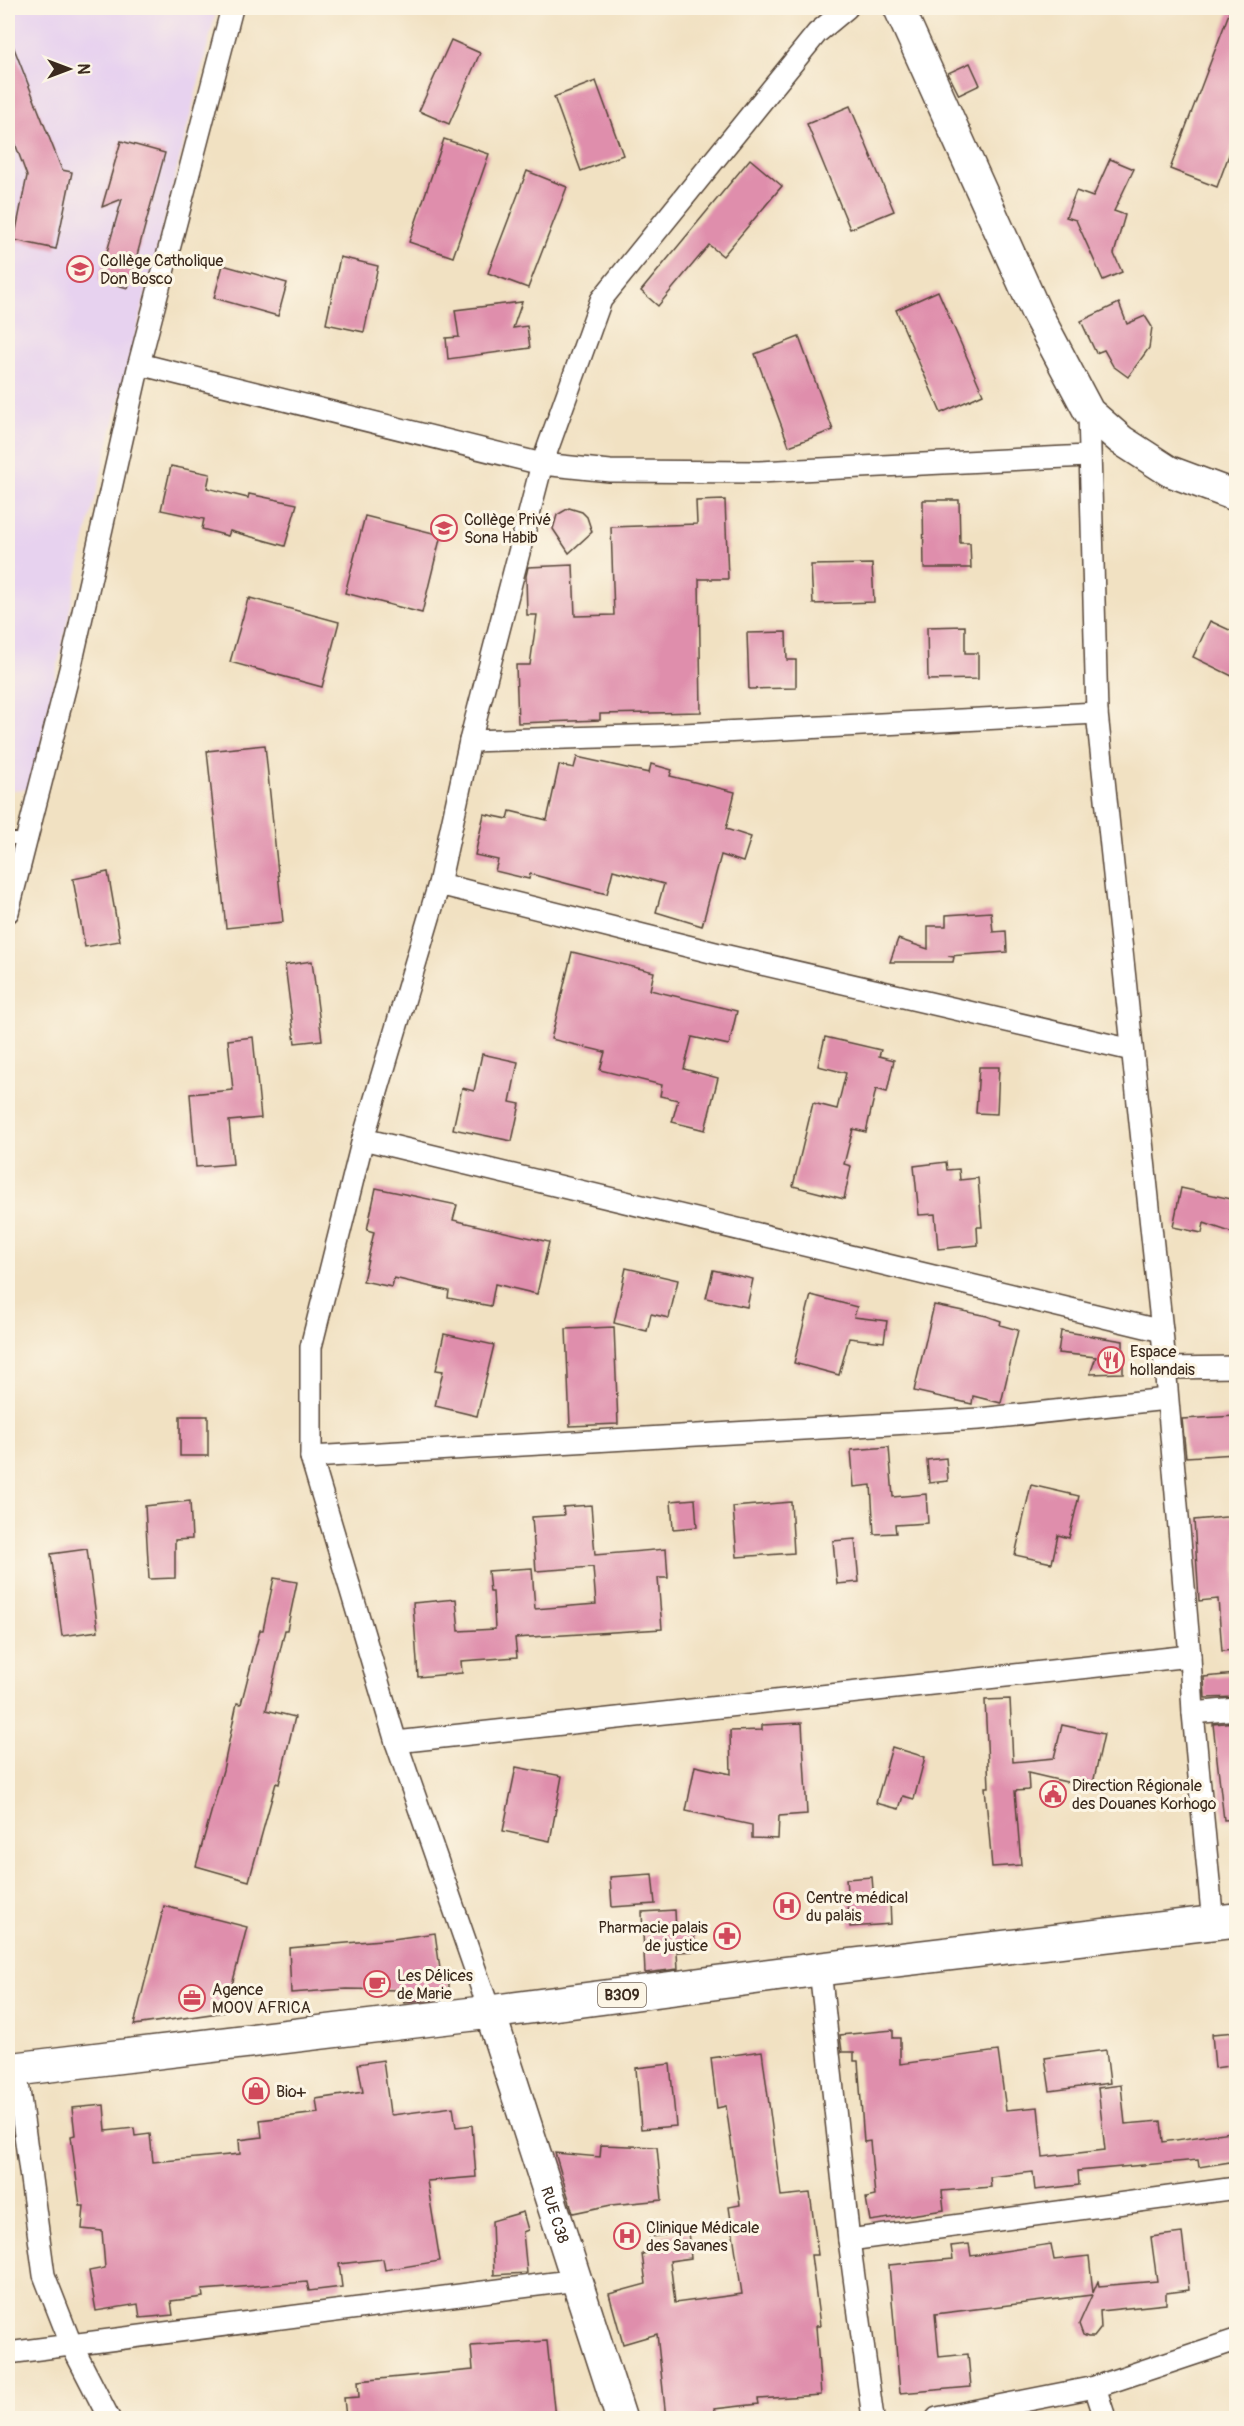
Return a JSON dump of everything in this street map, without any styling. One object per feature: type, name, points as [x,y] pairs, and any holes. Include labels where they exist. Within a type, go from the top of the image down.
[{"type":"main road","name":"B309","points":[[12,2069],[490,2012],[820,1969],[1224,1922]]},
{"type":"street","points":[[8,912],[16,839],[71,665],[138,364],[232,8]]},
{"type":"street","points":[[490,2012],[396,1742],[311,1457],[311,1347],[363,1139],[439,884],[471,741],[543,464],[601,300],[818,33],[847,8]]},
{"type":"street","points":[[899,8],[1036,312],[1089,412],[1120,440],[1169,471],[1236,494]]},
{"type":"street","points":[[138,364],[543,464],[610,471],[759,472],[1088,456]]},
{"type":"street","points":[[1089,412],[1088,456],[1097,713],[1166,1368],[1193,1713],[1224,1922]]},
{"type":"street","points":[[471,741],[664,735],[1097,713]]},
{"type":"street","points":[[439,884],[723,955],[1132,1050]]},
{"type":"street","points":[[363,1139],[1162,1331]]},
{"type":"street","points":[[1166,1368],[1236,1367]]},
{"type":"street","points":[[311,1457],[646,1440],[979,1419],[1167,1399]]},
{"type":"street","points":[[396,1742],[1190,1656]]},
{"type":"street","points":[[1193,1713],[1236,1709]]},
{"type":"street","points":[[820,1969],[849,2240],[873,2418]]},
{"type":"street","name":"RUE C38","points":[[490,2012],[621,2418]]},
{"type":"street","points":[[12,2069],[44,2275],[71,2344],[104,2417]]},
{"type":"street","points":[[849,2240],[1236,2188]]},
{"type":"street","points":[[8,2353],[577,2280]]},
{"type":"street","points":[[938,2418],[1095,2387],[1236,2340]]},
{"type":"street","points":[[1095,2387],[1106,2418]]},
{"type":"shaded area","name":"Collège Catholique Don Bosco","points":[[8,8],[217,8],[87,531],[31,789],[8,790]]},
{"type":"building","points":[[1231,8],[1236,8],[1236,136],[1217,187],[1170,169]]},
{"type":"building","points":[[8,33],[62,170],[72,172],[56,249],[14,240],[27,176],[8,124]]},
{"type":"building","points":[[451,40],[480,53],[449,124],[419,111]]},
{"type":"building","points":[[970,63],[980,85],[959,95],[948,73]]},
{"type":"building","points":[[596,81],[623,155],[581,171],[554,97]]},
{"type":"building","points":[[850,106],[894,211],[850,229],[807,124]]},
{"type":"building","points":[[444,139],[489,154],[453,257],[409,242]]},
{"type":"building","points":[[121,141],[165,153],[128,288],[99,280],[122,199],[102,207]]},
{"type":"building","points":[[750,159],[782,186],[723,256],[709,245],[658,306],[641,291]]},
{"type":"building","points":[[1110,159],[1134,169],[1114,211],[1125,215],[1114,254],[1122,272],[1103,280],[1076,220],[1066,217],[1076,191],[1093,197]]},
{"type":"building","points":[[527,171],[567,187],[528,288],[488,273]]},
{"type":"building","points":[[340,257],[378,266],[364,332],[326,324]]},
{"type":"building","points":[[223,265],[287,283],[278,316],[214,298]]},
{"type":"building","points":[[938,291],[983,394],[941,413],[896,310]]},
{"type":"building","points":[[522,302],[513,328],[527,326],[530,348],[448,359],[446,338],[459,337],[455,310]]},
{"type":"building","points":[[1119,303],[1127,324],[1145,316],[1152,327],[1149,348],[1128,377],[1113,366],[1104,350],[1096,353],[1081,321]]},
{"type":"building","points":[[799,337],[833,430],[789,446],[755,354]]},
{"type":"building","points":[[171,466],[210,474],[207,488],[248,498],[249,494],[297,504],[285,546],[230,531],[228,536],[202,529],[204,519],[161,510]]},
{"type":"building","points":[[725,500],[728,579],[699,579],[701,712],[600,714],[600,720],[518,723],[516,665],[530,665],[537,615],[527,615],[526,576],[528,567],[573,565],[575,616],[614,615],[611,527],[697,524],[696,501]]},
{"type":"building","points":[[923,500],[959,500],[960,543],[970,543],[971,568],[924,568]]},
{"type":"building","points":[[569,508],[582,512],[587,517],[592,532],[569,553],[553,529],[557,515]]},
{"type":"building","points":[[365,516],[441,535],[422,613],[345,593]]},
{"type":"building","points":[[872,564],[874,602],[813,604],[811,565]]},
{"type":"building","points":[[250,598],[339,622],[322,687],[230,662]]},
{"type":"building","points":[[1210,621],[1236,633],[1236,678],[1193,657]]},
{"type":"building","points":[[965,626],[965,653],[978,653],[978,679],[928,680],[927,627]]},
{"type":"building","points":[[786,632],[787,660],[796,660],[796,688],[749,689],[747,633]]},
{"type":"building","points":[[265,745],[283,922],[226,928],[207,751]]},
{"type":"building","points":[[577,757],[649,773],[651,764],[672,770],[670,776],[735,792],[726,829],[751,837],[743,862],[721,855],[702,926],[656,912],[664,884],[613,870],[607,894],[530,874],[529,879],[495,871],[498,860],[475,855],[484,814],[508,819],[510,811],[547,820],[559,765],[574,768]]},
{"type":"building","points":[[108,872],[120,941],[85,947],[73,879]]},
{"type":"building","points":[[991,912],[993,932],[1006,931],[1007,952],[948,956],[954,957],[953,962],[890,962],[898,939],[928,949],[928,926],[946,926],[946,915]]},
{"type":"building","points":[[572,952],[654,972],[650,990],[737,1011],[729,1045],[692,1037],[684,1069],[718,1078],[705,1130],[672,1122],[678,1100],[660,1096],[662,1085],[600,1070],[605,1052],[551,1039]]},
{"type":"building","points":[[312,961],[322,1040],[295,1043],[285,965]]},
{"type":"building","points":[[253,1037],[261,1118],[229,1121],[233,1164],[196,1167],[190,1094],[233,1090],[228,1040]]},
{"type":"building","points":[[825,1037],[881,1050],[879,1056],[894,1060],[887,1092],[876,1089],[866,1132],[853,1129],[844,1164],[851,1166],[844,1199],[793,1186],[813,1103],[837,1109],[846,1073],[818,1066]]},
{"type":"building","points":[[482,1054],[518,1062],[510,1102],[520,1104],[512,1141],[453,1129],[462,1088],[474,1091]]},
{"type":"building","points":[[979,1067],[999,1067],[997,1114],[976,1113]]},
{"type":"building","points":[[946,1162],[947,1170],[959,1169],[960,1180],[978,1178],[982,1227],[977,1227],[978,1245],[938,1249],[935,1214],[919,1215],[914,1166]]},
{"type":"building","points":[[376,1188],[457,1205],[453,1220],[549,1242],[537,1294],[495,1284],[491,1306],[448,1298],[449,1291],[394,1278],[392,1287],[363,1281],[374,1232],[367,1230]]},
{"type":"building","points":[[1181,1188],[1236,1200],[1236,1234],[1204,1223],[1202,1233],[1173,1227]]},
{"type":"building","points":[[626,1268],[678,1280],[669,1318],[651,1314],[647,1331],[614,1323]]},
{"type":"building","points":[[713,1270],[753,1279],[747,1307],[706,1298]]},
{"type":"building","points":[[811,1295],[857,1307],[854,1317],[887,1321],[884,1342],[849,1338],[839,1375],[794,1363]]},
{"type":"building","points":[[934,1305],[987,1316],[1001,1321],[1000,1325],[1018,1330],[1001,1403],[973,1396],[972,1404],[914,1391]]},
{"type":"building","points":[[614,1327],[618,1424],[570,1426],[566,1329]]},
{"type":"building","points":[[1061,1331],[1123,1341],[1123,1373],[1090,1374],[1096,1357],[1058,1353]]},
{"type":"building","points":[[444,1334],[494,1345],[477,1416],[435,1406],[443,1371],[436,1370]]},
{"type":"building","points":[[180,1416],[208,1416],[208,1456],[180,1456]]},
{"type":"building","points":[[1236,1416],[1236,1454],[1186,1457],[1182,1419]]},
{"type":"building","points":[[889,1447],[893,1497],[926,1494],[928,1523],[895,1525],[896,1533],[874,1534],[871,1485],[854,1487],[851,1450]]},
{"type":"building","points":[[946,1458],[948,1481],[929,1483],[927,1460]]},
{"type":"building","points":[[1031,1485],[1079,1496],[1069,1538],[1058,1535],[1052,1563],[1015,1555]]},
{"type":"building","points":[[695,1499],[697,1527],[673,1529],[671,1501]]},
{"type":"building","points":[[190,1501],[192,1539],[175,1540],[175,1578],[149,1579],[145,1506]]},
{"type":"building","points":[[791,1502],[794,1553],[737,1557],[733,1507]]},
{"type":"building","points":[[591,1505],[595,1555],[666,1549],[668,1578],[658,1578],[662,1629],[515,1638],[517,1657],[461,1661],[462,1673],[418,1677],[413,1603],[456,1599],[459,1631],[495,1629],[493,1592],[490,1592],[488,1571],[532,1568],[535,1609],[596,1604],[593,1567],[536,1571],[532,1517],[564,1515],[563,1507]]},
{"type":"building","points":[[1236,1516],[1236,1650],[1222,1651],[1218,1599],[1199,1601],[1194,1520]]},
{"type":"building","points":[[855,1539],[859,1582],[837,1584],[833,1541]]},
{"type":"building","points":[[87,1549],[98,1631],[62,1636],[51,1554]]},
{"type":"building","points":[[274,1578],[297,1582],[266,1710],[295,1717],[279,1784],[276,1783],[249,1881],[196,1866],[223,1770],[237,1703],[241,1704],[260,1630],[263,1630]]},
{"type":"building","points":[[1236,1674],[1236,1697],[1205,1698],[1204,1677]]},
{"type":"building","points":[[1010,1699],[1013,1762],[1054,1758],[1062,1725],[1104,1734],[1092,1788],[1028,1773],[1029,1790],[1015,1791],[1021,1865],[992,1867],[985,1787],[989,1787],[985,1700]]},
{"type":"building","points":[[1236,1722],[1236,1819],[1224,1820],[1213,1724]]},
{"type":"building","points":[[802,1723],[807,1814],[779,1816],[778,1839],[752,1838],[752,1825],[686,1811],[695,1766],[731,1774],[730,1731],[762,1730],[762,1725]]},
{"type":"building","points":[[892,1747],[925,1757],[914,1799],[903,1796],[899,1809],[876,1803]]},
{"type":"building","points":[[516,1767],[562,1776],[550,1841],[503,1831]]},
{"type":"building","points":[[652,1874],[655,1904],[612,1907],[610,1877]]},
{"type":"building","points":[[872,1877],[874,1902],[890,1901],[891,1924],[850,1927],[846,1879]]},
{"type":"building","points":[[164,1906],[247,1927],[225,2012],[134,2025]]},
{"type":"building","points":[[675,1910],[676,1931],[694,1930],[695,1951],[677,1952],[678,1969],[645,1973],[642,1912]]},
{"type":"building","points":[[435,1933],[441,1976],[449,1975],[449,1998],[404,2003],[401,1990],[346,1989],[291,1993],[289,1948]]},
{"type":"building","points":[[893,2030],[893,2038],[900,2038],[900,2064],[998,2051],[1006,2110],[1038,2107],[1043,2157],[1105,2150],[1098,2088],[1121,2085],[1125,2124],[1161,2121],[1163,2142],[1236,2131],[1236,2161],[1199,2167],[1198,2160],[1078,2171],[1079,2185],[1035,2190],[1033,2172],[990,2177],[991,2187],[942,2191],[944,2210],[870,2221],[866,2198],[875,2196],[870,2141],[864,2142],[858,2061],[854,2061],[854,2052],[842,2052],[840,2035]]},
{"type":"building","points":[[1236,2032],[1236,2065],[1215,2068],[1212,2034]]},
{"type":"building","points":[[1106,2050],[1110,2083],[1050,2091],[1045,2058]]},
{"type":"building","points":[[762,2051],[781,2196],[810,2193],[818,2255],[811,2255],[820,2326],[816,2326],[821,2395],[758,2399],[759,2404],[714,2409],[715,2418],[666,2418],[657,2334],[623,2344],[609,2294],[646,2284],[642,2254],[652,2252],[650,2237],[688,2232],[691,2258],[670,2261],[675,2303],[742,2294],[729,2207],[740,2205],[726,2106],[717,2108],[711,2058]]},
{"type":"building","points":[[383,2060],[392,2115],[453,2107],[456,2127],[472,2125],[476,2177],[427,2181],[440,2261],[385,2270],[383,2259],[339,2264],[342,2287],[309,2291],[307,2282],[202,2290],[203,2297],[171,2301],[173,2315],[140,2318],[138,2304],[96,2311],[89,2271],[105,2268],[102,2231],[82,2229],[84,2206],[80,2206],[71,2136],[75,2135],[72,2108],[104,2105],[106,2131],[134,2128],[135,2136],[150,2134],[153,2162],[240,2154],[239,2140],[262,2137],[260,2120],[318,2113],[316,2099],[363,2092],[358,2064]]},
{"type":"building","points":[[670,2064],[676,2126],[641,2129],[636,2068]]},
{"type":"building","points":[[601,2145],[657,2147],[662,2200],[611,2205],[573,2213],[555,2153],[600,2157]]},
{"type":"building","points":[[523,2212],[528,2230],[523,2232],[527,2273],[494,2275],[492,2221]]},
{"type":"building","points":[[1182,2233],[1189,2290],[1166,2293],[1166,2304],[1100,2311],[1101,2328],[1094,2337],[1083,2335],[1079,2324],[1092,2295],[935,2314],[939,2357],[968,2354],[971,2387],[900,2393],[889,2265],[953,2259],[951,2246],[969,2244],[971,2256],[1051,2244],[1054,2260],[1089,2256],[1093,2293],[1098,2281],[1099,2286],[1157,2281],[1151,2237]]},
{"type":"building","points":[[547,2341],[555,2418],[346,2418],[344,2398],[359,2397],[358,2381],[473,2370],[471,2346]]},
{"type":"place","name":"Collège Catholique Don Bosco","points":[[80,269]]},
{"type":"place","name":"Collège Privé Sona Habib","points":[[444,528]]},
{"type":"place","name":"Espace hollandais","points":[[1111,1360]]},
{"type":"place","name":"Direction Régionale des Douanes Korhogo","points":[[1053,1794]]},
{"type":"place","name":"Centre médical du palais","points":[[787,1906]]},
{"type":"place","name":"Pharmacie palais de justice","points":[[727,1936]]},
{"type":"place","name":"Les Délices de Marie","points":[[377,1984]]},
{"type":"place","name":"Agence MOOV AFRICA","points":[[192,1998]]},
{"type":"place","name":"Bio+","points":[[256,2091]]},
{"type":"place","name":"Clinique Médicale des Savanes","points":[[627,2236]]}]
